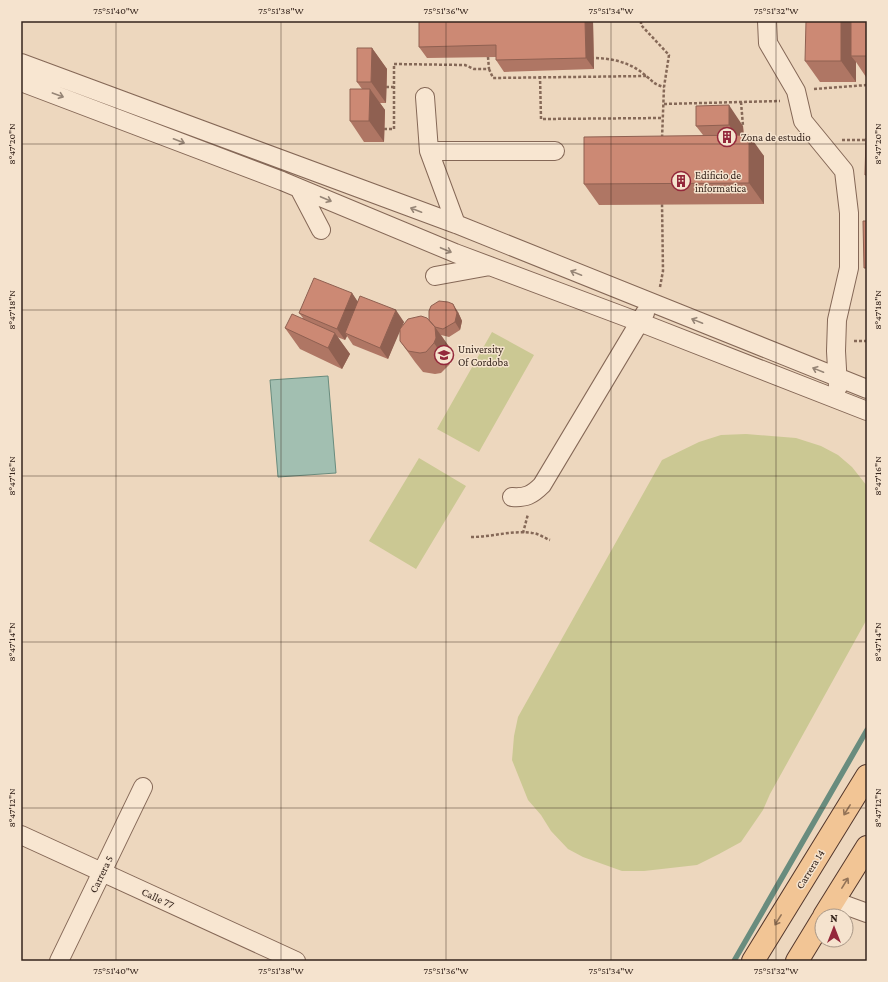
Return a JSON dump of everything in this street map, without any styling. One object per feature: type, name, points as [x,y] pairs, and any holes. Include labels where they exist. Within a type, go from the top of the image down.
[{"type":"main road","name":"Carrera 14","points":[[753,961],[867,776]]},
{"type":"main road","points":[[829,908],[867,847]]},
{"type":"main road","points":[[797,961],[814,933]]},
{"type":"street","points":[[766,21],[768,43],[796,91],[803,121],[844,171],[849,213],[849,268],[837,320],[836,378],[840,401]]},
{"type":"street","points":[[21,63],[89,98],[299,188],[490,266],[639,322],[867,411]]},
{"type":"street","points":[[21,82],[89,98],[288,162],[456,224],[836,378],[867,389]]},
{"type":"street","points":[[425,97],[429,151],[456,224]]},
{"type":"street","points":[[429,151],[555,151]]},
{"type":"street","points":[[282,181],[288,162]]},
{"type":"street","points":[[299,188],[321,230]]},
{"type":"street","points":[[435,276],[490,266]]},
{"type":"street","points":[[512,497],[523,498],[532,495],[542,485],[639,322],[652,303]]},
{"type":"street","name":"Carrera 5","points":[[59,961],[143,787]]},
{"type":"street","name":"Calle 77","points":[[21,835],[296,961]]},
{"type":"street","points":[[854,912],[866,914]]},
{"type":"path","points":[[641,21],[669,55],[664,87],[662,143]]},
{"type":"path","points":[[587,58],[618,61],[630,65],[647,76],[654,85],[664,87]]},
{"type":"path","points":[[489,69],[492,78],[540,76],[647,76]]},
{"type":"path","points":[[540,76],[541,119],[664,118]]},
{"type":"path","points":[[664,104],[782,101],[789,98],[796,91],[867,85]]},
{"type":"path","points":[[386,87],[395,87]]},
{"type":"path","points":[[741,102],[743,126]]},
{"type":"path","points":[[652,303],[660,287],[663,271],[662,195]]},
{"type":"path","points":[[471,537],[488,537],[506,533],[533,533],[550,540]]},
{"type":"shaded area","points":[[492,332],[534,355],[479,452],[437,429]]},
{"type":"shaded area","points":[[328,376],[336,473],[278,477],[270,380]]},
{"type":"shaded area","points":[[746,434],[796,438],[821,446],[838,455],[852,467],[867,486],[867,619],[770,794],[763,810],[741,842],[697,865],[644,871],[622,871],[583,857],[568,849],[551,831],[541,815],[528,800],[512,760],[514,736],[518,717],[662,460],[699,442],[721,435]]},
{"type":"shaded area","points":[[419,458],[466,486],[416,569],[369,541]]},
{"type":"building","points":[[419,21],[585,21],[586,58],[496,60],[496,45],[419,47]]},
{"type":"building","points":[[806,21],[841,21],[841,61],[805,61]]},
{"type":"building","points":[[851,21],[867,21],[867,56],[851,56]]},
{"type":"building","points":[[357,48],[372,48],[371,82],[357,82]]},
{"type":"building","points":[[350,89],[370,89],[369,121],[350,121]]},
{"type":"building","points":[[729,105],[729,125],[696,126],[696,106]]},
{"type":"building","points":[[749,135],[749,183],[584,184],[584,137]]},
{"type":"building","points":[[866,138],[867,175],[865,175]]},
{"type":"building","points":[[863,221],[867,221],[867,268],[864,268]]},
{"type":"building","points":[[314,278],[352,293],[337,329],[299,313]]},
{"type":"building","points":[[360,296],[396,310],[380,348],[345,333]]},
{"type":"building","points":[[439,301],[453,304],[457,313],[455,322],[443,329],[435,327],[429,320],[429,311],[431,306]]},
{"type":"building","points":[[292,314],[335,333],[328,348],[285,328]]},
{"type":"building","points":[[421,316],[427,318],[435,327],[436,338],[434,343],[426,352],[420,353],[408,351],[400,341],[400,329],[408,319]]},
{"type":"waterway","points":[[734,961],[867,730]]},
{"type":"place","name":"Zona de estudio","points":[[727,137]]},
{"type":"place","name":"Edificio de informatica","points":[[681,181]]},
{"type":"place","name":"University Of Cordoba","points":[[444,355]]}]
